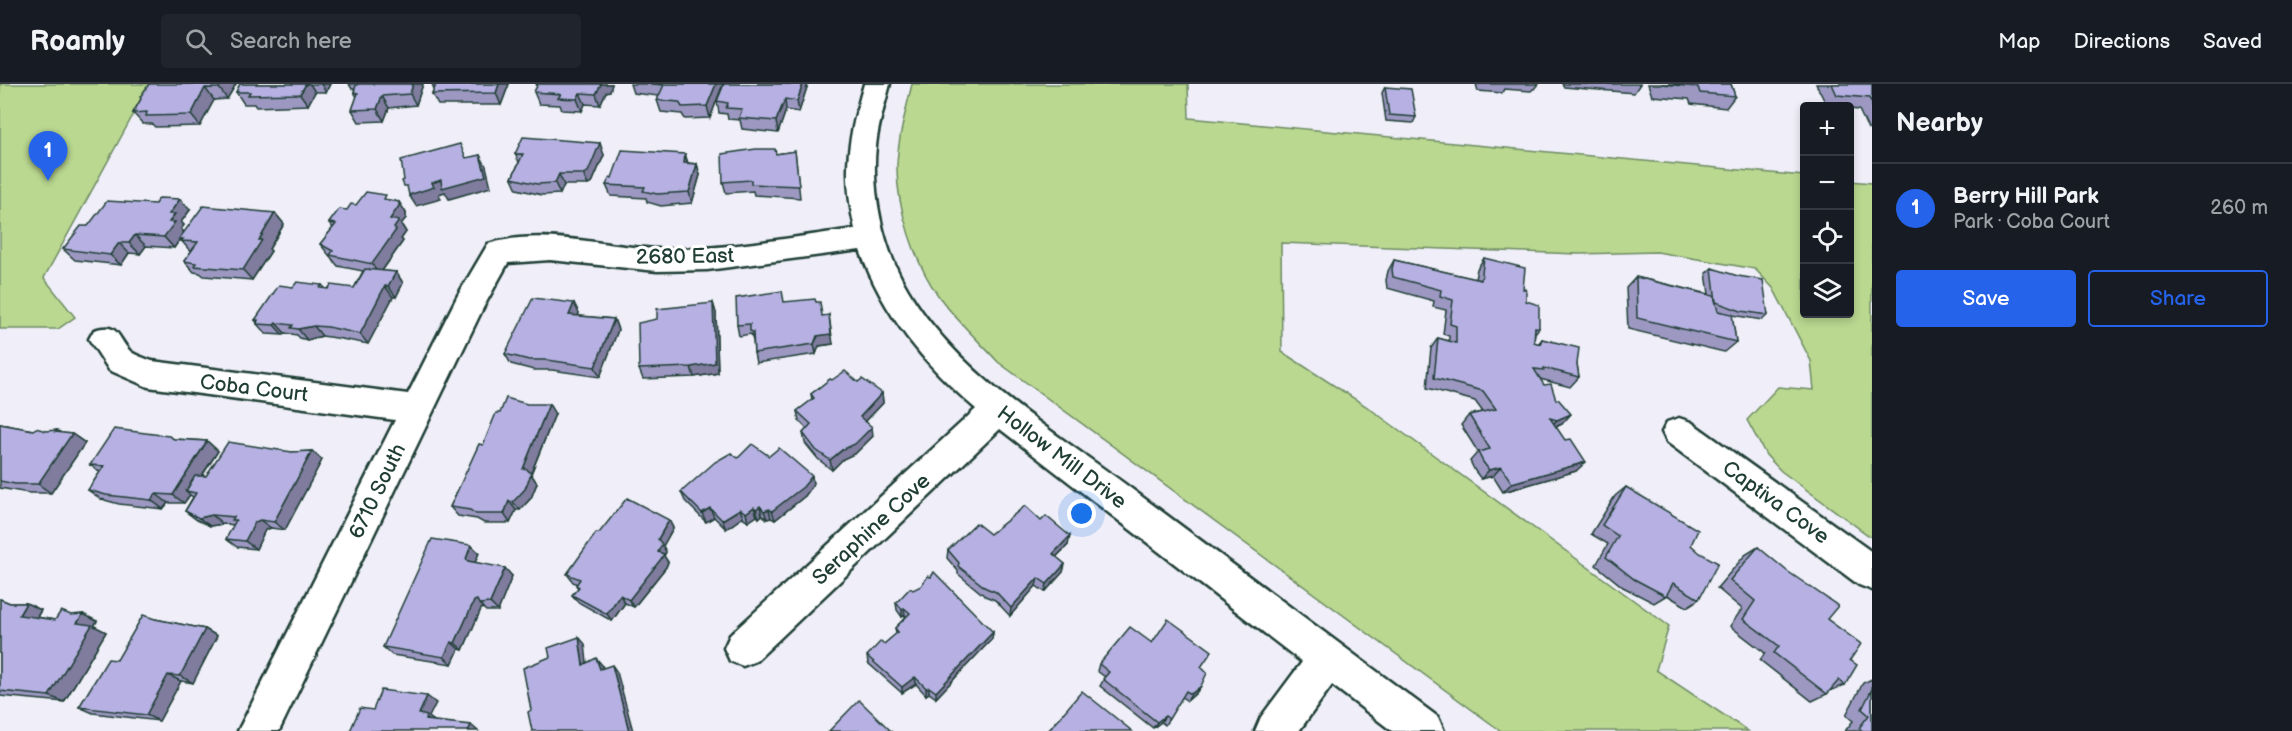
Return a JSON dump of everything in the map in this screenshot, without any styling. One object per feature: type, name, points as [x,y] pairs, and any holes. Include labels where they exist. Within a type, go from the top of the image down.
[{"type":"street","name":"Hollow Mill Drive","points":[[877,84],[863,139],[861,187],[869,238],[882,273],[902,308],[927,342],[959,375],[999,410],[1424,731]]},
{"type":"street","name":"2680 East","points":[[499,252],[550,249],[657,260],[707,259],[869,238]]},
{"type":"street","name":"6710 South","points":[[258,731],[469,304],[499,252]]},
{"type":"street","name":"Coba Court","points":[[105,339],[120,361],[148,374],[418,409]]},
{"type":"street","name":"Seraphine Cove","points":[[743,648],[999,410]]},
{"type":"street","name":"Captiva Cove","points":[[1679,432],[1872,573]]},
{"type":"street","points":[[1275,731],[1328,658]]},
{"type":"green space","points":[[0,84],[150,84],[44,278],[75,317],[58,329],[0,329]]},
{"type":"green space","points":[[912,84],[1188,84],[1189,118],[1800,176],[1800,318],[1854,318],[1854,181],[1872,183],[1872,538],[1781,471],[1766,455],[1747,420],[1778,387],[1814,390],[1811,361],[1773,288],[1755,269],[1657,252],[1578,254],[1281,243],[1282,352],[1366,406],[1669,626],[1656,670],[1748,731],[1501,731],[998,362],[940,298],[915,252],[904,216],[898,181],[897,165]]},
{"type":"building","points":[[149,84],[221,84],[219,88],[205,88],[191,115],[146,116],[147,112],[133,113]]},
{"type":"building","points":[[240,84],[306,84],[300,94],[248,95],[250,92],[236,92]]},
{"type":"building","points":[[413,84],[410,94],[382,96],[377,109],[352,110],[358,93],[354,92],[356,85]]},
{"type":"building","points":[[432,84],[499,84],[496,93],[432,94],[436,85]]},
{"type":"building","points":[[538,84],[601,84],[596,94],[580,93],[577,99],[558,98],[561,94],[534,92]]},
{"type":"building","points":[[652,84],[716,84],[707,106],[682,107],[679,102],[657,100],[664,85]]},
{"type":"building","points":[[724,84],[803,84],[797,101],[785,99],[776,121],[739,118],[742,109],[726,108],[728,103],[717,101]]},
{"type":"building","points":[[1661,84],[1731,84],[1735,96],[1700,93],[1698,87]]},
{"type":"building","points":[[1832,84],[1872,84],[1872,103],[1869,98],[1837,95]]},
{"type":"building","points":[[1385,87],[1411,89],[1416,117],[1389,115]]},
{"type":"building","points":[[523,137],[600,143],[588,172],[559,174],[555,183],[537,184],[512,178],[523,154],[515,154]]},
{"type":"building","points":[[460,144],[466,158],[480,155],[486,176],[442,188],[441,180],[432,183],[434,187],[409,195],[407,186],[404,186],[402,181],[404,180],[401,160]]},
{"type":"building","points":[[775,149],[776,154],[795,151],[799,186],[751,184],[751,180],[723,182],[722,154]]},
{"type":"building","points":[[622,150],[685,154],[684,163],[697,164],[689,192],[657,194],[643,191],[645,187],[606,185],[610,177],[612,178]]},
{"type":"building","points":[[366,192],[386,195],[384,199],[399,202],[399,206],[390,219],[399,221],[394,228],[396,230],[372,264],[330,255],[333,251],[320,244],[336,224],[329,223],[339,209],[347,210],[351,204],[356,205]]},
{"type":"building","points":[[159,198],[180,199],[169,214],[175,214],[169,222],[175,222],[164,237],[135,235],[129,243],[119,243],[110,255],[63,249],[81,226],[88,226],[107,201],[155,204]]},
{"type":"building","points":[[203,206],[275,213],[259,240],[262,240],[243,270],[194,266],[196,263],[184,261],[198,242],[179,239]]},
{"type":"building","points":[[1484,258],[1525,268],[1523,289],[1526,289],[1526,301],[1539,305],[1539,328],[1535,327],[1534,342],[1540,344],[1542,339],[1579,348],[1577,364],[1579,377],[1544,368],[1544,370],[1534,369],[1544,385],[1551,384],[1556,400],[1558,399],[1571,414],[1557,420],[1550,418],[1565,440],[1571,439],[1586,462],[1512,483],[1501,467],[1489,470],[1478,452],[1490,449],[1469,415],[1496,409],[1483,391],[1434,378],[1438,338],[1456,343],[1456,326],[1450,324],[1453,300],[1440,296],[1441,290],[1393,277],[1394,260],[1481,280]]},
{"type":"building","points":[[1712,268],[1738,276],[1763,280],[1768,315],[1741,311],[1716,302]]},
{"type":"building","points":[[365,269],[396,272],[388,286],[385,286],[360,334],[328,327],[314,326],[298,329],[291,328],[293,325],[257,324],[258,320],[255,320],[279,285],[293,287],[297,282],[322,285],[320,288],[328,289],[331,285],[354,288]]},
{"type":"building","points":[[1636,277],[1714,296],[1718,311],[1732,314],[1736,342],[1637,318]]},
{"type":"building","points":[[782,291],[784,302],[815,299],[816,302],[820,302],[822,316],[829,315],[831,334],[817,336],[814,344],[754,353],[753,332],[750,331],[750,324],[737,325],[736,298]]},
{"type":"building","points":[[533,298],[574,303],[569,315],[614,319],[595,367],[547,360],[529,360],[505,354]]},
{"type":"building","points":[[713,303],[715,363],[691,367],[639,369],[638,323],[657,319],[657,309]]},
{"type":"building","points":[[845,371],[858,382],[862,379],[882,393],[860,417],[872,427],[855,444],[842,450],[830,460],[816,450],[803,433],[811,424],[797,411],[814,398],[811,394]]},
{"type":"building","points":[[506,398],[527,404],[549,404],[523,469],[527,469],[531,474],[525,489],[513,502],[509,501],[504,514],[476,514],[470,510],[450,507],[479,444],[483,445],[496,413],[500,413]]},
{"type":"building","points":[[0,424],[33,430],[36,428],[46,431],[57,430],[55,432],[72,434],[38,484],[15,484],[0,481]]},
{"type":"building","points":[[114,429],[169,436],[174,439],[207,441],[173,495],[156,494],[151,500],[106,495],[88,490],[104,466],[90,465]]},
{"type":"building","points":[[228,442],[292,452],[312,451],[274,522],[260,520],[255,522],[245,541],[226,539],[236,520],[232,520],[234,517],[212,515],[199,518],[185,511],[196,493],[186,491],[195,476],[206,476]]},
{"type":"building","points":[[752,444],[769,456],[779,448],[812,476],[803,487],[772,511],[769,509],[764,511],[760,506],[746,513],[740,509],[722,520],[710,508],[702,513],[681,492],[715,462],[731,453],[738,458]]},
{"type":"building","points":[[1626,487],[1698,530],[1691,545],[1718,563],[1699,599],[1673,583],[1666,596],[1634,579],[1606,557],[1618,536],[1602,525]]},
{"type":"building","points":[[627,498],[669,520],[658,539],[662,544],[658,552],[664,554],[629,600],[620,595],[607,614],[572,595],[579,587],[576,585],[580,579],[567,574],[596,533],[599,533]]},
{"type":"building","points":[[1025,506],[1041,521],[1046,516],[1070,536],[1053,554],[1065,564],[1047,584],[1038,578],[1011,608],[996,592],[986,588],[958,566],[959,563],[948,550],[976,523],[990,534]]},
{"type":"building","points":[[432,539],[471,545],[466,559],[468,561],[505,568],[490,603],[479,604],[477,600],[474,601],[455,643],[451,642],[444,657],[383,647]]},
{"type":"building","points":[[1758,547],[1787,571],[1838,606],[1827,619],[1861,644],[1850,660],[1857,665],[1845,685],[1839,680],[1827,694],[1774,653],[1779,646],[1743,619],[1755,601],[1730,580]]},
{"type":"building","points":[[934,572],[993,632],[936,692],[929,687],[926,688],[915,677],[902,687],[867,656],[881,641],[884,644],[898,632],[895,628],[910,613],[896,603],[910,588],[913,590],[921,586]]},
{"type":"building","points":[[0,599],[10,603],[26,603],[19,615],[55,620],[61,611],[71,615],[83,614],[77,623],[92,625],[49,696],[0,691]]},
{"type":"building","points":[[143,615],[205,629],[180,676],[168,675],[146,715],[79,707],[108,659],[117,660]]},
{"type":"building","points":[[1168,619],[1212,651],[1201,667],[1207,673],[1201,686],[1191,694],[1186,691],[1169,719],[1165,716],[1157,722],[1103,679],[1109,672],[1099,664],[1130,627],[1152,643]]},
{"type":"building","points":[[579,637],[583,665],[596,658],[600,669],[612,665],[629,731],[532,731],[528,712],[531,710],[523,668],[550,657],[548,648]]},
{"type":"building","points":[[1872,689],[1872,731],[1863,731],[1859,728],[1869,715],[1862,709]]},
{"type":"building","points":[[381,690],[427,696],[419,714],[427,716],[426,720],[471,725],[468,731],[350,731],[360,708],[373,710]]},
{"type":"building","points":[[1082,691],[1132,731],[1048,731]]},
{"type":"building","points":[[859,700],[891,731],[829,731]]},
{"type":"place","name":"Berry Hill Park","points":[[48,181]]}]
